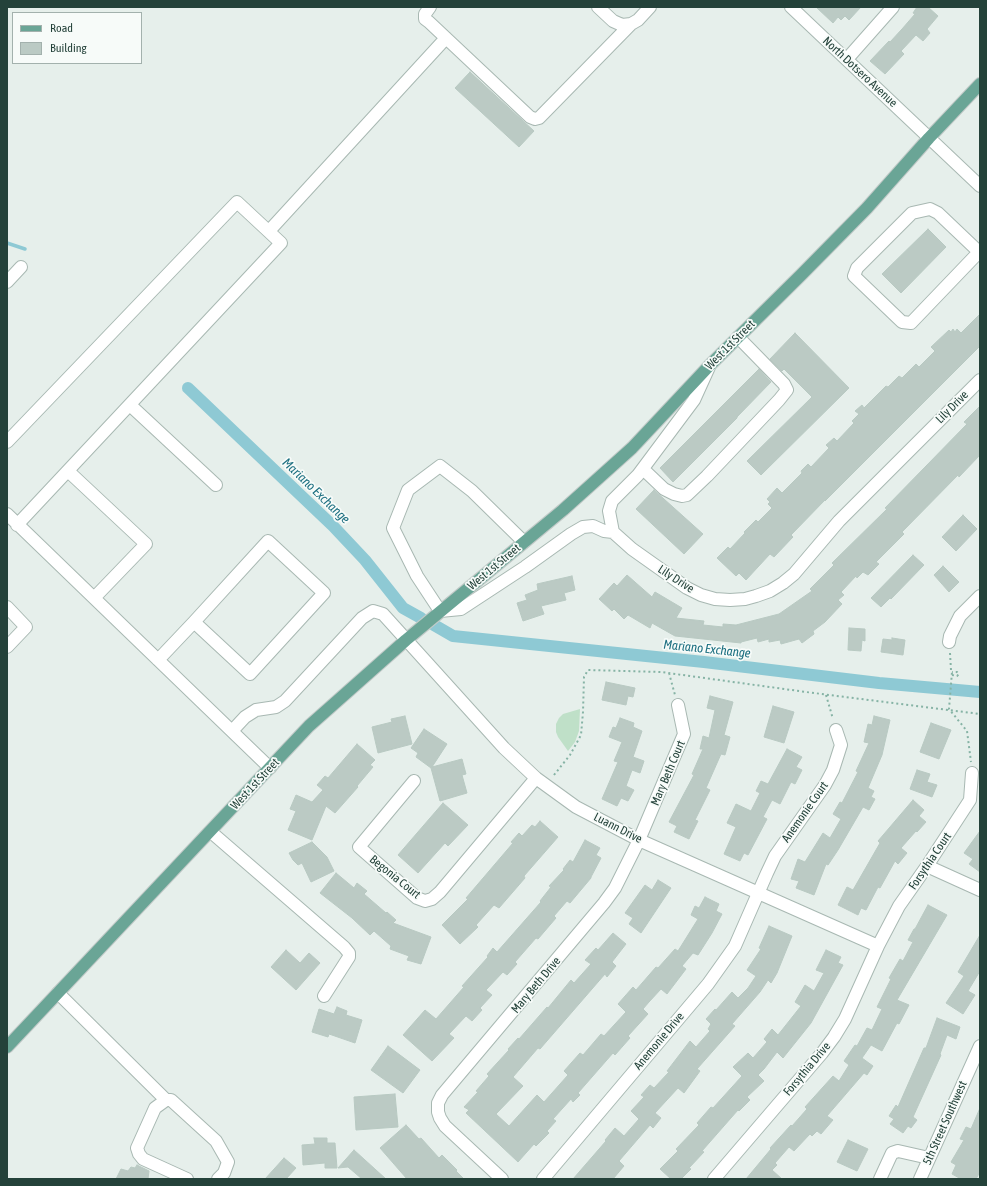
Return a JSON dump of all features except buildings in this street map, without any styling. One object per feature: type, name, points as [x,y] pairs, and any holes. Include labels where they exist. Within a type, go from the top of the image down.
[{"type":"main road","name":"West 1st Street","points":[[7,1047],[211,832],[309,726],[406,640],[595,482],[632,448],[709,366],[867,208],[929,138],[980,84]]},
{"type":"street","points":[[430,7],[426,14],[426,19],[530,117],[535,119],[539,118],[631,24],[638,20],[650,7]]},
{"type":"street","points":[[598,7],[617,23],[622,25],[631,24]]},
{"type":"street","name":"North Dotsero Avenue","points":[[791,7],[980,186]]},
{"type":"street","points":[[847,59],[893,7]]},
{"type":"street","points":[[269,231],[446,38]]},
{"type":"street","points":[[7,442],[237,202],[282,243],[18,525]]},
{"type":"street","points":[[930,209],[938,213],[980,251],[911,323],[902,322],[854,276],[857,268],[912,213],[930,209]]},
{"type":"street","points":[[7,282],[21,267]]},
{"type":"street","points":[[643,469],[664,489],[674,494],[682,496],[687,495],[780,400],[787,390],[784,384],[738,337]]},
{"type":"street","points":[[524,542],[472,491],[440,466],[408,490],[393,528],[417,576],[440,611],[461,609],[583,527],[593,526],[604,531],[613,532],[608,511],[612,501],[638,476],[694,400],[709,366]]},
{"type":"street","name":"Lily Drive","points":[[613,532],[632,550],[687,588],[701,594],[730,600],[745,599],[770,591],[794,574],[839,521],[980,380]]},
{"type":"street","points":[[130,404],[216,485]]},
{"type":"street","points":[[68,471],[146,544],[94,598]]},
{"type":"street","points":[[7,514],[270,768]]},
{"type":"street","points":[[158,660],[268,541],[324,593],[250,674],[194,622]]},
{"type":"street","points":[[949,642],[950,636],[960,616],[980,596]]},
{"type":"street","points":[[7,607],[26,627],[7,648]]},
{"type":"street","name":"Luann Drive","points":[[232,732],[245,717],[256,710],[276,707],[285,700],[362,618],[373,611],[383,614],[504,748],[536,778],[576,807],[639,840],[878,946]]},
{"type":"street","name":"Mary Beth Court","points":[[639,840],[684,734],[678,706]]},
{"type":"street","name":"Anemonie Court","points":[[758,892],[775,856],[825,785],[833,770],[842,745],[836,730]]},
{"type":"street","name":"Forsythia Court","points":[[878,946],[899,906],[970,800],[972,773]]},
{"type":"street","name":"Begonia Court","points":[[414,781],[359,848],[417,898],[425,901],[432,899],[440,892],[536,778]]},
{"type":"street","points":[[211,832],[349,952],[349,957],[324,996]]},
{"type":"street","name":"Mary Beth Drive","points":[[502,1179],[445,1126],[438,1112],[438,1103],[442,1095],[604,904],[617,883],[639,840]]},
{"type":"street","points":[[927,866],[980,890]]},
{"type":"street","name":"Anemonie Drive","points":[[543,1179],[718,971],[735,946],[758,892]]},
{"type":"street","name":"Forsythia Drive","points":[[714,1179],[834,1037],[845,1019],[878,946]]},
{"type":"street","points":[[58,993],[166,1100],[171,1100],[216,1141],[228,1162],[224,1173],[218,1179]]},
{"type":"street","name":"5th Street Southwest","points":[[920,1179],[980,1046]]},
{"type":"street","points":[[166,1100],[155,1108],[137,1148],[143,1159],[187,1179]]},
{"type":"street","points":[[880,1179],[892,1153],[898,1151],[929,1158]]},
{"type":"path","points":[[949,642],[952,672],[949,709],[967,731],[972,773]]},
{"type":"path","points":[[554,775],[570,755],[581,735],[584,677],[588,670],[661,672],[980,714]]},
{"type":"path","points":[[952,672],[957,672],[959,674],[957,676],[952,676]]},
{"type":"path","points":[[669,673],[678,706]]},
{"type":"path","points":[[826,694],[836,730]]},
{"type":"green space","points":[[580,709],[579,731],[575,742],[568,751],[558,737],[556,732],[556,724],[563,714]]},
{"type":"waterway","points":[[7,243],[25,249]]},
{"type":"waterway","name":"Mariano Exchange","points":[[188,388],[333,526],[365,560],[403,608],[421,618]]},
{"type":"waterway","name":"Mariano Exchange","points":[[434,625],[453,636],[704,662],[879,683],[980,692]]}]
